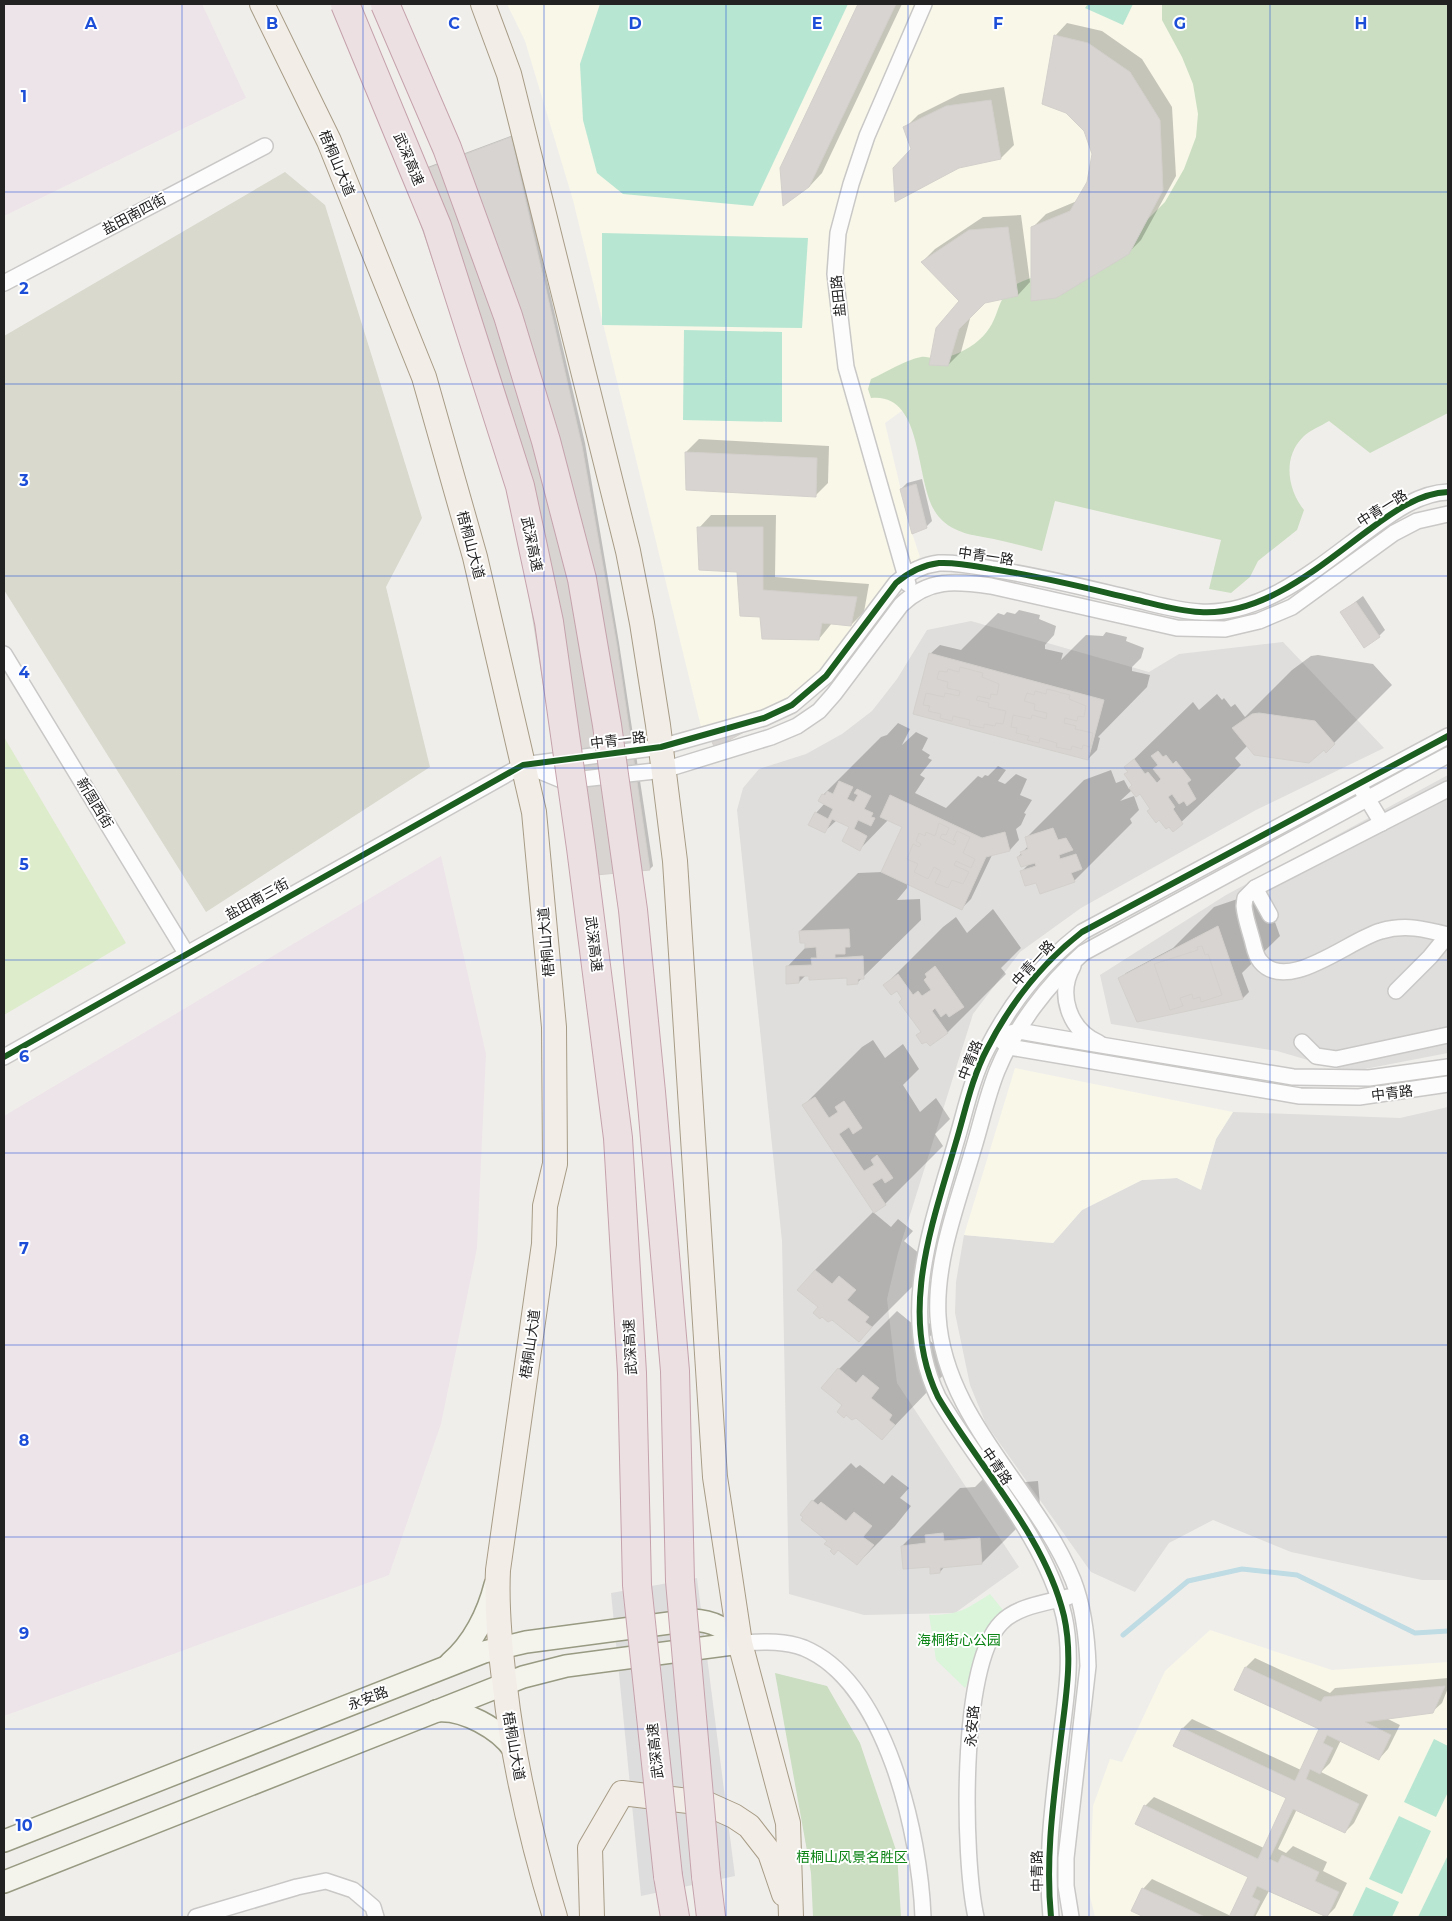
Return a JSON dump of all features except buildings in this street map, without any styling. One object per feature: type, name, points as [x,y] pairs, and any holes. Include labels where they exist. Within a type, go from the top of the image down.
[{"type":"highway","name":"武深高速","points":[[345,4],[437,226],[520,486],[549,622],[581,848],[618,1138],[632,1373],[637,1585],[668,1876],[675,1917]]},
{"type":"highway","points":[[385,4],[447,148],[508,316],[546,441],[582,578],[607,725],[633,910],[651,1092],[675,1371],[680,1581],[711,1917]]},
{"type":"main road","name":"梧桐山大道","points":[[262,4],[329,141],[424,377],[475,557],[534,812],[554,1028],[555,1164],[545,1206],[544,1244],[498,1570],[497,1609],[504,1684],[514,1750],[533,1840],[555,1917]]},
{"type":"main road","points":[[483,4],[509,74],[628,551],[642,623],[663,759],[675,861],[711,1437],[740,1643],[788,1823],[790,1917]]},
{"type":"main road","points":[[441,1669],[459,1654],[479,1627],[490,1601],[498,1570]]},
{"type":"main road","name":"永安路","points":[[4,1841],[500,1647],[692,1620],[716,1624],[726,1629],[740,1643]]},
{"type":"main road","points":[[4,1882],[538,1672],[566,1666],[740,1643]]},
{"type":"main road","points":[[434,1712],[453,1712],[473,1719],[501,1736],[514,1750]]},
{"type":"main road","points":[[592,1917],[590,1848],[622,1793],[704,1803],[734,1816],[749,1826],[770,1853],[782,1884],[790,1917]]},
{"type":"street","name":"盐田路","points":[[912,594],[846,367],[835,274],[838,233],[851,184],[867,136],[924,4]]},
{"type":"street","name":"盐田南四街","points":[[4,283],[265,146]]},
{"type":"street","name":"中青一路","points":[[663,759],[792,706],[826,676],[885,595],[905,575],[923,566],[940,563],[958,564],[1030,576],[1175,609],[1201,612],[1227,611],[1252,604],[1305,576],[1401,507],[1424,498],[1448,492]]},
{"type":"street","name":"中青一路","points":[[523,765],[663,759],[771,737],[797,726],[818,711],[834,694],[890,618],[912,594],[932,586],[960,582],[1022,591],[1178,628],[1225,629],[1259,621],[1292,607],[1394,533],[1417,521],[1448,514]]},
{"type":"street","name":"新围西街","points":[[4,654],[186,953]]},
{"type":"street","name":"中青一路","points":[[994,1036],[1022,993],[1044,966],[1082,932],[1448,736]]},
{"type":"street","name":"中青一路","points":[[1019,1031],[1056,979],[1083,953],[1448,755]]},
{"type":"street","points":[[523,765],[564,781],[663,759]]},
{"type":"street","name":"盐田南三街","points":[[4,1057],[523,765]]},
{"type":"street","points":[[1358,784],[1382,823]]},
{"type":"street","points":[[1396,991],[1430,957],[1448,935],[1412,927],[1383,930],[1365,936],[1300,970],[1277,971],[1263,964],[1257,957],[1245,914],[1245,898],[1255,888],[1448,789]]},
{"type":"street","points":[[1255,888],[1270,915]]},
{"type":"street","points":[[1083,953],[1072,966],[1066,980],[1067,1005],[1082,1031],[1094,1040],[1109,1046]]},
{"type":"street","name":"中青路","points":[[1019,1031],[1009,1047],[991,1090],[949,1237],[939,1288],[940,1332],[947,1365],[966,1408],[1056,1548],[1078,1594],[1086,1635],[1088,1666],[1066,1858],[1067,1892],[1071,1917]]},
{"type":"street","name":"中青路","points":[[994,1036],[1019,1031],[1286,1076],[1318,1079],[1369,1078],[1448,1067]]},
{"type":"street","points":[[1302,1042],[1316,1056],[1336,1059],[1448,1035]]},
{"type":"street","name":"中青路","points":[[994,1036],[1009,1047],[1307,1096],[1359,1097],[1448,1084]]},
{"type":"street","name":"中青路","points":[[994,1036],[986,1051],[972,1088],[926,1247],[920,1298],[920,1334],[926,1368],[938,1397],[1028,1536],[1050,1576],[1059,1600],[1066,1630],[1068,1668],[1049,1841],[1048,1878],[1052,1917]]},
{"type":"street","name":"永安路","points":[[976,1917],[969,1878],[966,1793],[972,1717],[982,1658],[994,1632],[1010,1616],[1026,1608],[1078,1594]]},
{"type":"street","points":[[740,1643],[779,1642],[804,1648],[835,1668],[856,1691],[881,1737],[905,1800],[919,1862],[923,1917]]},
{"type":"street","points":[[196,1917],[297,1887],[326,1881],[353,1890],[373,1907],[376,1917]]},
{"type":"shaded area","points":[[4,4],[202,4],[246,98],[4,216]]},
{"type":"shaded area","points":[[507,4],[1187,4],[1205,138],[1179,212],[885,423],[909,524],[920,557],[883,595],[850,661],[782,717],[703,735],[573,200],[525,41]]},
{"type":"shaded area","points":[[285,172],[325,205],[422,518],[386,587],[430,767],[206,912],[4,590],[4,336]]},
{"type":"shaded area","points":[[971,621],[1149,672],[1179,654],[1283,642],[1384,748],[1256,810],[1081,908],[1020,952],[973,1014],[898,1253],[887,1299],[897,1383],[1019,1567],[955,1613],[864,1615],[789,1594],[782,1241],[737,810],[743,788],[759,769],[806,754],[842,734],[872,711],[897,679],[927,630]]},
{"type":"shaded area","points":[[1448,775],[1448,1053],[1349,1072],[1277,1051],[1111,1024],[1100,975],[1226,895]]},
{"type":"shaded area","points":[[441,856],[486,1054],[477,1248],[441,1424],[389,1575],[4,1716],[4,1116]]},
{"type":"shaded area","points":[[1015,1068],[1233,1112],[1216,1139],[1201,1190],[1177,1178],[1142,1180],[1082,1210],[1053,1243],[964,1235]]},
{"type":"shaded area","points":[[1448,1107],[1448,1580],[1422,1580],[1291,1552],[1213,1520],[1169,1543],[1135,1592],[1091,1572],[986,1424],[970,1385],[955,1313],[956,1282],[964,1235],[1053,1243],[1082,1210],[1142,1180],[1177,1178],[1201,1189],[1216,1139],[1233,1112],[1400,1118]]},
{"type":"shaded area","points":[[1210,1630],[1332,1670],[1448,1662],[1448,1917],[1095,1917],[1089,1892],[1093,1806],[1110,1759],[1122,1762],[1165,1671]]},
{"type":"green space","points":[[600,4],[848,4],[753,206],[623,194],[597,173],[583,120],[580,64]]},
{"type":"green space","points":[[1088,4],[1133,4],[1123,25],[1085,8]]},
{"type":"green space","points":[[1162,4],[1448,4],[1448,413],[1370,453],[1329,421],[1303,437],[1296,445],[1290,464],[1291,484],[1304,510],[1297,530],[1258,561],[1250,577],[1231,593],[1209,589],[1221,540],[1055,501],[1042,551],[959,531],[939,517],[931,503],[916,444],[910,425],[902,410],[889,400],[871,398],[868,389],[871,379],[909,361],[923,357],[948,357],[970,347],[988,331],[1000,303],[1012,288],[1023,281],[1039,276],[1141,226],[1165,202],[1184,169],[1196,137],[1198,114],[1193,84],[1182,57],[1162,20]]},
{"type":"green space","points":[[602,233],[808,238],[802,328],[602,325]]},
{"type":"green space","points":[[684,330],[782,332],[782,422],[683,420]]},
{"type":"green space","points":[[4,737],[126,943],[4,1015]]},
{"type":"green space","name":"海桐街心公园","points":[[990,1594],[1007,1615],[965,1688],[936,1660],[929,1615],[948,1614],[962,1610]]},
{"type":"green space","name":"梧桐山风景名胜区","points":[[775,1673],[827,1686],[860,1743],[897,1853],[901,1917],[813,1917],[811,1873]]},
{"type":"green space","points":[[1434,1739],[1448,1746],[1448,1792],[1436,1817],[1404,1802]]},
{"type":"green space","points":[[1399,1816],[1431,1831],[1402,1894],[1369,1879]]},
{"type":"green space","points":[[1448,1855],[1448,1917],[1418,1917]]},
{"type":"green space","points":[[1366,1887],[1399,1902],[1392,1917],[1352,1917]]},
{"type":"pier","points":[[697,1578],[735,1876],[641,1896],[611,1593]]},
{"type":"waterway","points":[[1123,1635],[1188,1581],[1242,1569],[1297,1575],[1415,1633],[1448,1631]]},
{"type":"cycle path","points":[[4,1057],[523,765],[661,747],[764,718],[792,705],[826,676],[896,583],[921,567],[939,563],[966,564],[1045,579],[1174,609],[1200,612],[1224,611],[1247,606],[1270,597],[1312,572],[1407,504],[1437,493],[1448,492]]},
{"type":"cycle path","points":[[1051,1917],[1049,1894],[1051,1827],[1068,1676],[1068,1646],[1064,1616],[1055,1586],[1027,1530],[938,1397],[926,1366],[921,1334],[920,1302],[929,1237],[973,1083],[996,1032],[1017,1000],[1040,971],[1082,932],[1448,736]]}]
